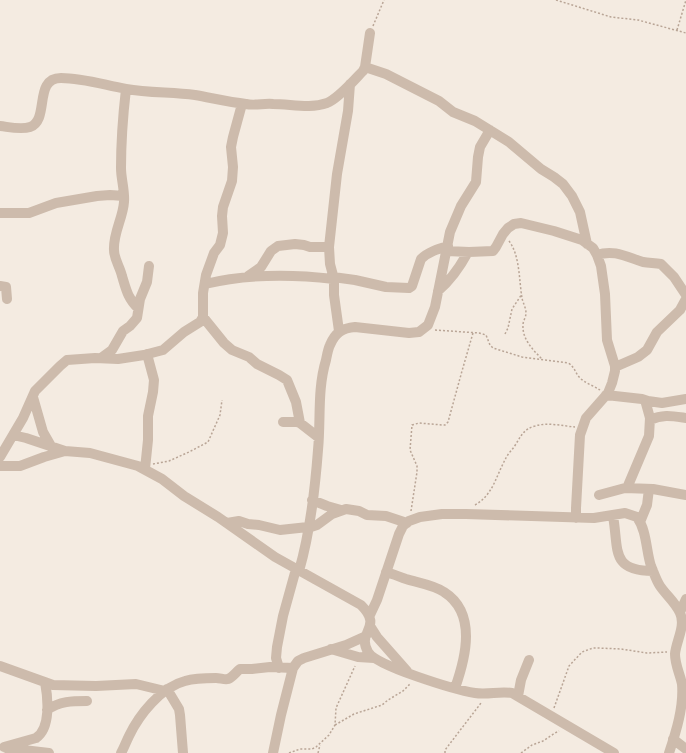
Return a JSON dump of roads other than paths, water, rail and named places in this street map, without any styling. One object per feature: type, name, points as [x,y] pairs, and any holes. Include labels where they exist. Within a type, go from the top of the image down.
[{"type":"street","points":[[0,126],[28,128],[33,125],[38,119],[47,84],[52,80],[59,78],[77,79],[126,89],[195,95],[242,104],[317,105],[336,98],[365,67],[370,33]]},
{"type":"street","points":[[365,67],[386,74],[426,96],[440,101],[453,112],[475,121],[509,142],[527,158],[563,184],[572,196],[580,212],[587,244]]},
{"type":"street","points":[[339,331],[328,247],[337,174],[348,111],[350,84]]},
{"type":"street","points":[[126,89],[121,170],[124,201],[122,216],[116,232],[114,248],[129,298],[138,308]]},
{"type":"street","points":[[0,457],[23,418],[35,391],[68,360],[118,358],[163,350],[184,332],[200,322],[203,317],[203,293],[206,275],[214,253],[220,245],[224,234],[222,216],[223,207],[232,181],[233,167],[231,147],[242,104]]},
{"type":"street","points":[[279,668],[276,658],[283,616],[304,554],[318,449],[321,375],[330,345],[339,331],[347,328],[409,333],[419,332],[428,325],[438,291],[450,232],[455,218],[476,182],[480,147],[490,130]]},
{"type":"street","points":[[0,213],[29,213],[56,203],[97,196],[124,196]]},
{"type":"street","points":[[204,284],[248,276],[316,277],[355,280],[386,287],[409,288],[412,286],[421,259],[430,252],[447,248],[468,252],[492,250],[496,247],[503,234],[514,224],[521,223],[582,240],[593,248],[600,266],[605,294],[607,340],[615,367],[612,383],[606,395],[590,413],[582,427],[579,449],[576,518]]},
{"type":"street","points":[[248,276],[261,267],[271,251],[278,246],[295,244],[310,247],[328,247]]},
{"type":"street","points":[[438,291],[446,284],[462,263],[468,252]]},
{"type":"street","points":[[597,255],[605,252],[619,253],[646,262],[661,264],[674,276],[686,295]]},
{"type":"street","points":[[102,358],[112,350],[123,331],[137,318],[140,299],[147,282],[149,266]]},
{"type":"street","points":[[0,286],[6,287],[7,299]]},
{"type":"street","points":[[615,367],[638,357],[648,350],[658,332],[683,309],[686,299]]},
{"type":"street","points":[[203,317],[232,350],[287,380],[296,402],[300,423]]},
{"type":"street","points":[[145,467],[148,416],[154,380],[146,354]]},
{"type":"street","points":[[606,395],[662,403],[686,399]]},
{"type":"street","points":[[32,397],[43,432],[50,446]]},
{"type":"street","points":[[628,488],[648,436],[650,420],[645,400]]},
{"type":"street","points":[[669,401],[669,415]]},
{"type":"street","points":[[650,420],[663,415],[686,418]]},
{"type":"street","points":[[283,422],[300,423],[318,437]]},
{"type":"street","points":[[12,435],[65,451],[90,453],[145,467],[184,496],[227,523],[276,557],[361,605],[370,615]]},
{"type":"street","points":[[0,466],[20,466],[65,451]]},
{"type":"street","points":[[634,472],[647,489],[647,505],[640,522]]},
{"type":"street","points":[[599,495],[628,488],[686,494]]},
{"type":"street","points":[[312,500],[341,510]]},
{"type":"street","points":[[227,523],[239,521],[280,530],[308,528],[317,525],[332,514],[341,510],[349,509],[367,515],[386,516],[408,522]]},
{"type":"street","points":[[614,753],[512,692],[489,694],[474,693],[455,688],[382,663],[369,654],[366,648],[366,636],[370,626],[370,615],[377,600],[403,526],[420,517],[442,514],[594,518],[628,514],[637,517],[644,535],[653,571],[660,586],[680,612],[682,619],[676,644],[675,657],[677,670],[682,684],[682,700],[669,753]]},
{"type":"street","points":[[613,516],[617,548],[622,562],[626,566],[636,571],[653,571]]},
{"type":"street","points":[[386,572],[444,591],[462,610],[465,620],[466,641],[455,688]]},
{"type":"street","points":[[680,612],[686,599]]},
{"type":"street","points":[[370,626],[377,637],[408,673]]},
{"type":"street","points":[[273,753],[280,715],[293,668],[298,661],[346,645],[366,636]]},
{"type":"street","points":[[331,649],[358,657],[374,658]]},
{"type":"street","points":[[518,696],[529,660]]},
{"type":"street","points":[[0,666],[53,685],[96,686],[136,684],[166,690],[179,709],[183,753]]},
{"type":"street","points":[[121,753],[129,735],[156,697],[184,681],[209,678],[227,679],[240,669],[270,667],[293,668]]},
{"type":"street","points":[[2,747],[36,738],[40,735],[46,722],[47,694],[45,682]]},
{"type":"street","points":[[47,710],[62,702],[87,701]]},
{"type":"street","points":[[673,739],[686,749]]},
{"type":"street","points":[[2,747],[49,753]]}]
